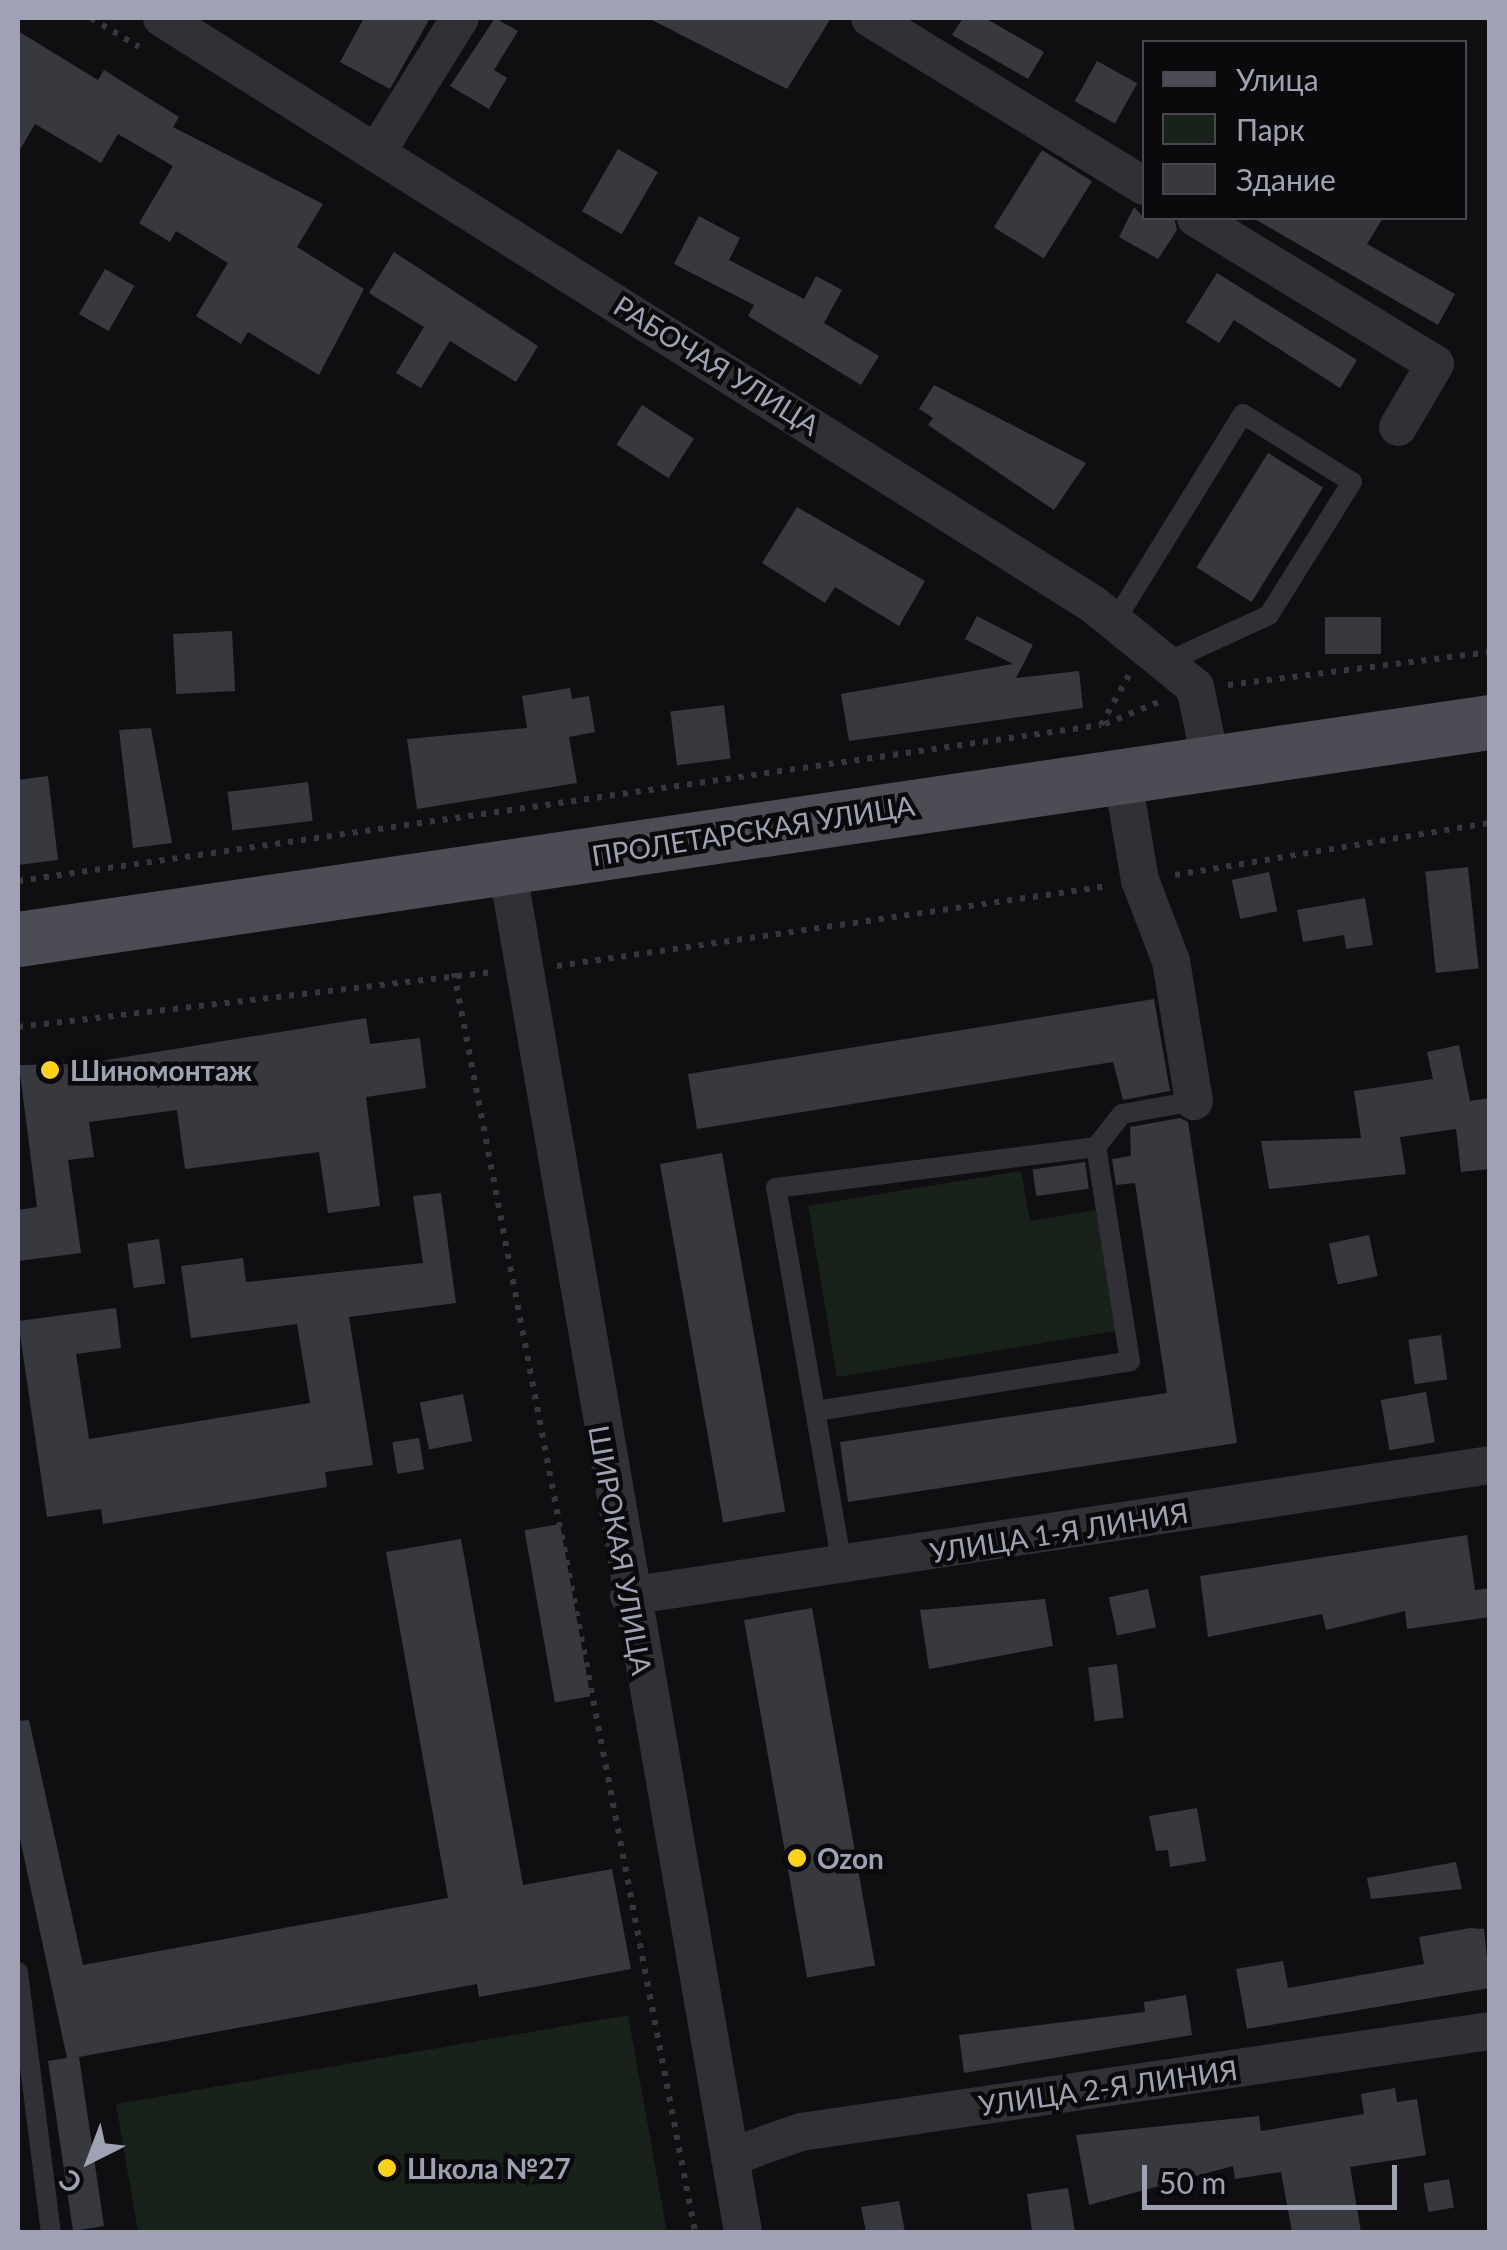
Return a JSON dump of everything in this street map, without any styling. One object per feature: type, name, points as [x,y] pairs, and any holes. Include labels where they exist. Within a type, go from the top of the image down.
[{"type":"main road","name":"ПРОЛЕТАРСКАЯ УЛИЦА","points":[[18,939],[1490,722]]},
{"type":"street","name":"РАБОЧАЯ УЛИЦА","points":[[162,18],[378,150],[1115,620],[1183,674]]},
{"type":"street","points":[[378,150],[460,18]]},
{"type":"street","points":[[870,18],[1142,185]]},
{"type":"street","points":[[1199,220],[1435,364],[1398,427]]},
{"type":"street","points":[[1183,674],[1211,762]]},
{"type":"street","points":[[1122,774],[1140,880],[1170,961],[1194,1101]]},
{"type":"street","name":"ШИРОКАЯ УЛИЦА","points":[[507,867],[629,1596],[743,2232]]},
{"type":"street","name":"УЛИЦА 1-Я ЛИНИЯ","points":[[629,1596],[1490,1465]]},
{"type":"street","name":"УЛИЦА 2-Я ЛИНИЯ","points":[[730,2157],[800,2132],[1490,2031]]},
{"type":"lane","points":[[1115,620],[1243,414],[1352,482],[1268,615],[1183,674]]},
{"type":"lane","points":[[842,1565],[776,1188],[1096,1147],[1122,1114],[1194,1101]]},
{"type":"lane","points":[[816,1411],[1130,1361],[1096,1147]]},
{"type":"lane","points":[[18,1972],[50,2232]]},
{"type":"path","points":[[91,18],[159,59]]},
{"type":"path","points":[[18,881],[1101,725],[1183,674],[1490,652]]},
{"type":"path","points":[[1101,725],[1124,699],[1130,672],[1120,658]]},
{"type":"path","points":[[550,967],[1140,880],[1490,823]]},
{"type":"path","points":[[18,1027],[454,973],[497,972]]},
{"type":"path","points":[[454,973],[694,2232]]},
{"type":"green space","points":[[1021,1171],[1030,1221],[1096,1210],[1116,1331],[837,1377],[808,1206]]},
{"type":"green space","name":"Школа №27","points":[[628,2015],[667,2232],[138,2232],[116,2104]]},
{"type":"building","points":[[364,18],[430,18],[390,89],[340,62]]},
{"type":"building","points":[[495,18],[518,31],[494,70],[507,78],[489,109],[450,86]]},
{"type":"building","points":[[648,18],[831,18],[787,89]]},
{"type":"building","points":[[963,18],[985,18],[1044,52],[1028,79],[952,35]]},
{"type":"building","points":[[18,31],[98,80],[104,70],[179,117],[173,127],[323,204],[297,247],[364,289],[319,375],[248,332],[241,344],[196,316],[228,263],[176,231],[170,242],[139,223],[173,166],[118,134],[101,163],[35,124],[18,153]]},
{"type":"building","points":[[1097,61],[1137,83],[1115,124],[1075,101]]},
{"type":"building","points":[[618,149],[658,172],[622,234],[582,211]]},
{"type":"building","points":[[1042,150],[1092,181],[1044,258],[994,227]]},
{"type":"building","points":[[1134,207],[1142,220],[1174,220],[1177,230],[1158,259],[1119,237]]},
{"type":"building","points":[[699,216],[740,238],[729,260],[804,299],[816,276],[842,290],[824,323],[879,356],[861,385],[748,316],[754,305],[674,264]]},
{"type":"building","points":[[1256,220],[1382,220],[1367,244],[1455,294],[1438,325]]},
{"type":"building","points":[[394,252],[538,346],[516,382],[450,341],[421,388],[396,373],[424,327],[369,293]]},
{"type":"building","points":[[105,269],[134,286],[108,331],[79,314]]},
{"type":"building","points":[[1217,273],[1357,360],[1340,388],[1234,320],[1219,343],[1186,322]]},
{"type":"building","points":[[934,385],[1086,463],[1054,510],[928,425],[933,418],[919,409]]},
{"type":"building","points":[[642,405],[694,439],[668,478],[616,444]]},
{"type":"building","points":[[1268,453],[1323,487],[1252,602],[1196,567]]},
{"type":"building","points":[[797,507],[925,581],[899,626],[835,587],[825,603],[762,563]]},
{"type":"building","points":[[977,616],[1033,645],[1016,678],[1079,671],[1083,708],[849,741],[841,694],[1013,664],[965,639]]},
{"type":"building","points":[[1325,617],[1381,617],[1381,654],[1325,654]]},
{"type":"building","points":[[232,631],[235,691],[176,694],[173,634]]},
{"type":"building","points":[[570,688],[572,699],[589,696],[595,732],[569,737],[577,783],[417,809],[407,739],[527,728],[522,696]]},
{"type":"building","points":[[724,705],[731,759],[677,765],[670,712]]},
{"type":"building","points":[[151,728],[172,843],[133,848],[119,730]]},
{"type":"building","points":[[48,776],[58,860],[18,865],[18,780]]},
{"type":"building","points":[[308,782],[313,821],[232,831],[228,792]]},
{"type":"building","points":[[1468,867],[1479,968],[1436,973],[1425,871]]},
{"type":"building","points":[[1269,872],[1277,911],[1240,919],[1232,880]]},
{"type":"building","points":[[1365,898],[1373,945],[1346,949],[1344,935],[1303,942],[1297,910]]},
{"type":"building","points":[[1154,999],[1170,1091],[1123,1100],[1113,1062],[697,1129],[688,1074]]},
{"type":"building","points":[[366,1018],[370,1044],[420,1038],[426,1088],[366,1097],[380,1206],[328,1213],[319,1152],[185,1169],[177,1110],[89,1122],[94,1157],[68,1160],[81,1253],[18,1261],[18,1210],[37,1207],[19,1065],[82,1064]]},
{"type":"building","points":[[1459,1045],[1470,1101],[1490,1098],[1490,1169],[1461,1172],[1456,1129],[1400,1137],[1406,1174],[1269,1189],[1261,1141],[1361,1138],[1354,1091],[1433,1079],[1427,1052]]},
{"type":"building","points":[[1180,1118],[1188,1122],[1237,1443],[848,1502],[840,1442],[1167,1393],[1135,1183],[1116,1185],[1112,1159],[1131,1156],[1130,1127]]},
{"type":"building","points":[[722,1153],[785,1511],[723,1522],[660,1164]]},
{"type":"building","points":[[1085,1162],[1089,1189],[1036,1196],[1033,1169]]},
{"type":"building","points":[[441,1193],[456,1303],[349,1317],[373,1465],[325,1472],[327,1487],[103,1524],[101,1509],[47,1517],[18,1321],[116,1308],[121,1348],[76,1354],[89,1439],[310,1403],[297,1324],[191,1338],[181,1266],[243,1258],[246,1282],[423,1263],[413,1196]]},
{"type":"building","points":[[1369,1235],[1378,1276],[1338,1285],[1329,1244]]},
{"type":"building","points":[[159,1239],[165,1284],[134,1288],[127,1243]]},
{"type":"building","points":[[1441,1335],[1447,1380],[1415,1384],[1408,1340]]},
{"type":"building","points":[[1426,1392],[1435,1442],[1390,1450],[1381,1400]]},
{"type":"building","points":[[463,1394],[472,1441],[429,1450],[420,1402]]},
{"type":"building","points":[[419,1438],[424,1470],[397,1474],[392,1442]]},
{"type":"building","points":[[560,1524],[590,1696],[555,1703],[525,1530]]},
{"type":"building","points":[[1467,1535],[1475,1590],[1490,1588],[1490,1617],[1407,1629],[1405,1611],[1326,1630],[1322,1614],[1208,1637],[1200,1576]]},
{"type":"building","points":[[461,1539],[523,1885],[612,1869],[631,1969],[479,1997],[477,1984],[79,2057],[104,2226],[73,2231],[48,2061],[67,2058],[18,1829],[18,1721],[29,1720],[83,1965],[448,1898],[386,1552]]},
{"type":"building","points":[[1148,1589],[1156,1627],[1117,1635],[1109,1597]]},
{"type":"building","points":[[1045,1599],[1053,1646],[929,1669],[920,1610]]},
{"type":"building","points":[[812,1608],[875,1965],[807,1977],[744,1620]]},
{"type":"building","points":[[1117,1664],[1124,1718],[1095,1721],[1088,1668]]},
{"type":"building","points":[[1197,1808],[1206,1861],[1170,1867],[1168,1850],[1156,1851],[1149,1816]]},
{"type":"building","points":[[1456,1862],[1462,1889],[1371,1899],[1367,1878]]},
{"type":"building","points":[[1484,1929],[1490,1988],[1247,2029],[1236,1969],[1283,1961],[1288,1988],[1424,1964],[1419,1937]]},
{"type":"building","points":[[1186,1995],[1192,2035],[964,2073],[959,2035],[1145,2012],[1144,2002]]},
{"type":"building","points":[[1395,2088],[1397,2102],[1417,2099],[1426,2155],[1350,2167],[1361,2232],[1292,2232],[1281,2172],[1235,2179],[1233,2166],[1089,2205],[1076,2135],[1259,2116],[1261,2131],[1364,2114],[1361,2094]]},
{"type":"building","points":[[1449,2179],[1454,2208],[1428,2212],[1423,2184]]},
{"type":"building","points":[[1068,2188],[1075,2232],[1032,2232],[1027,2194]]},
{"type":"building","points":[[899,2201],[905,2232],[866,2232],[861,2207]]},
{"type":"place","name":"Шиномонтаж","points":[[50,1070]]},
{"type":"place","name":"Ozon","points":[[797,1858]]},
{"type":"place","name":"Школа №27","points":[[387,2168]]}]
